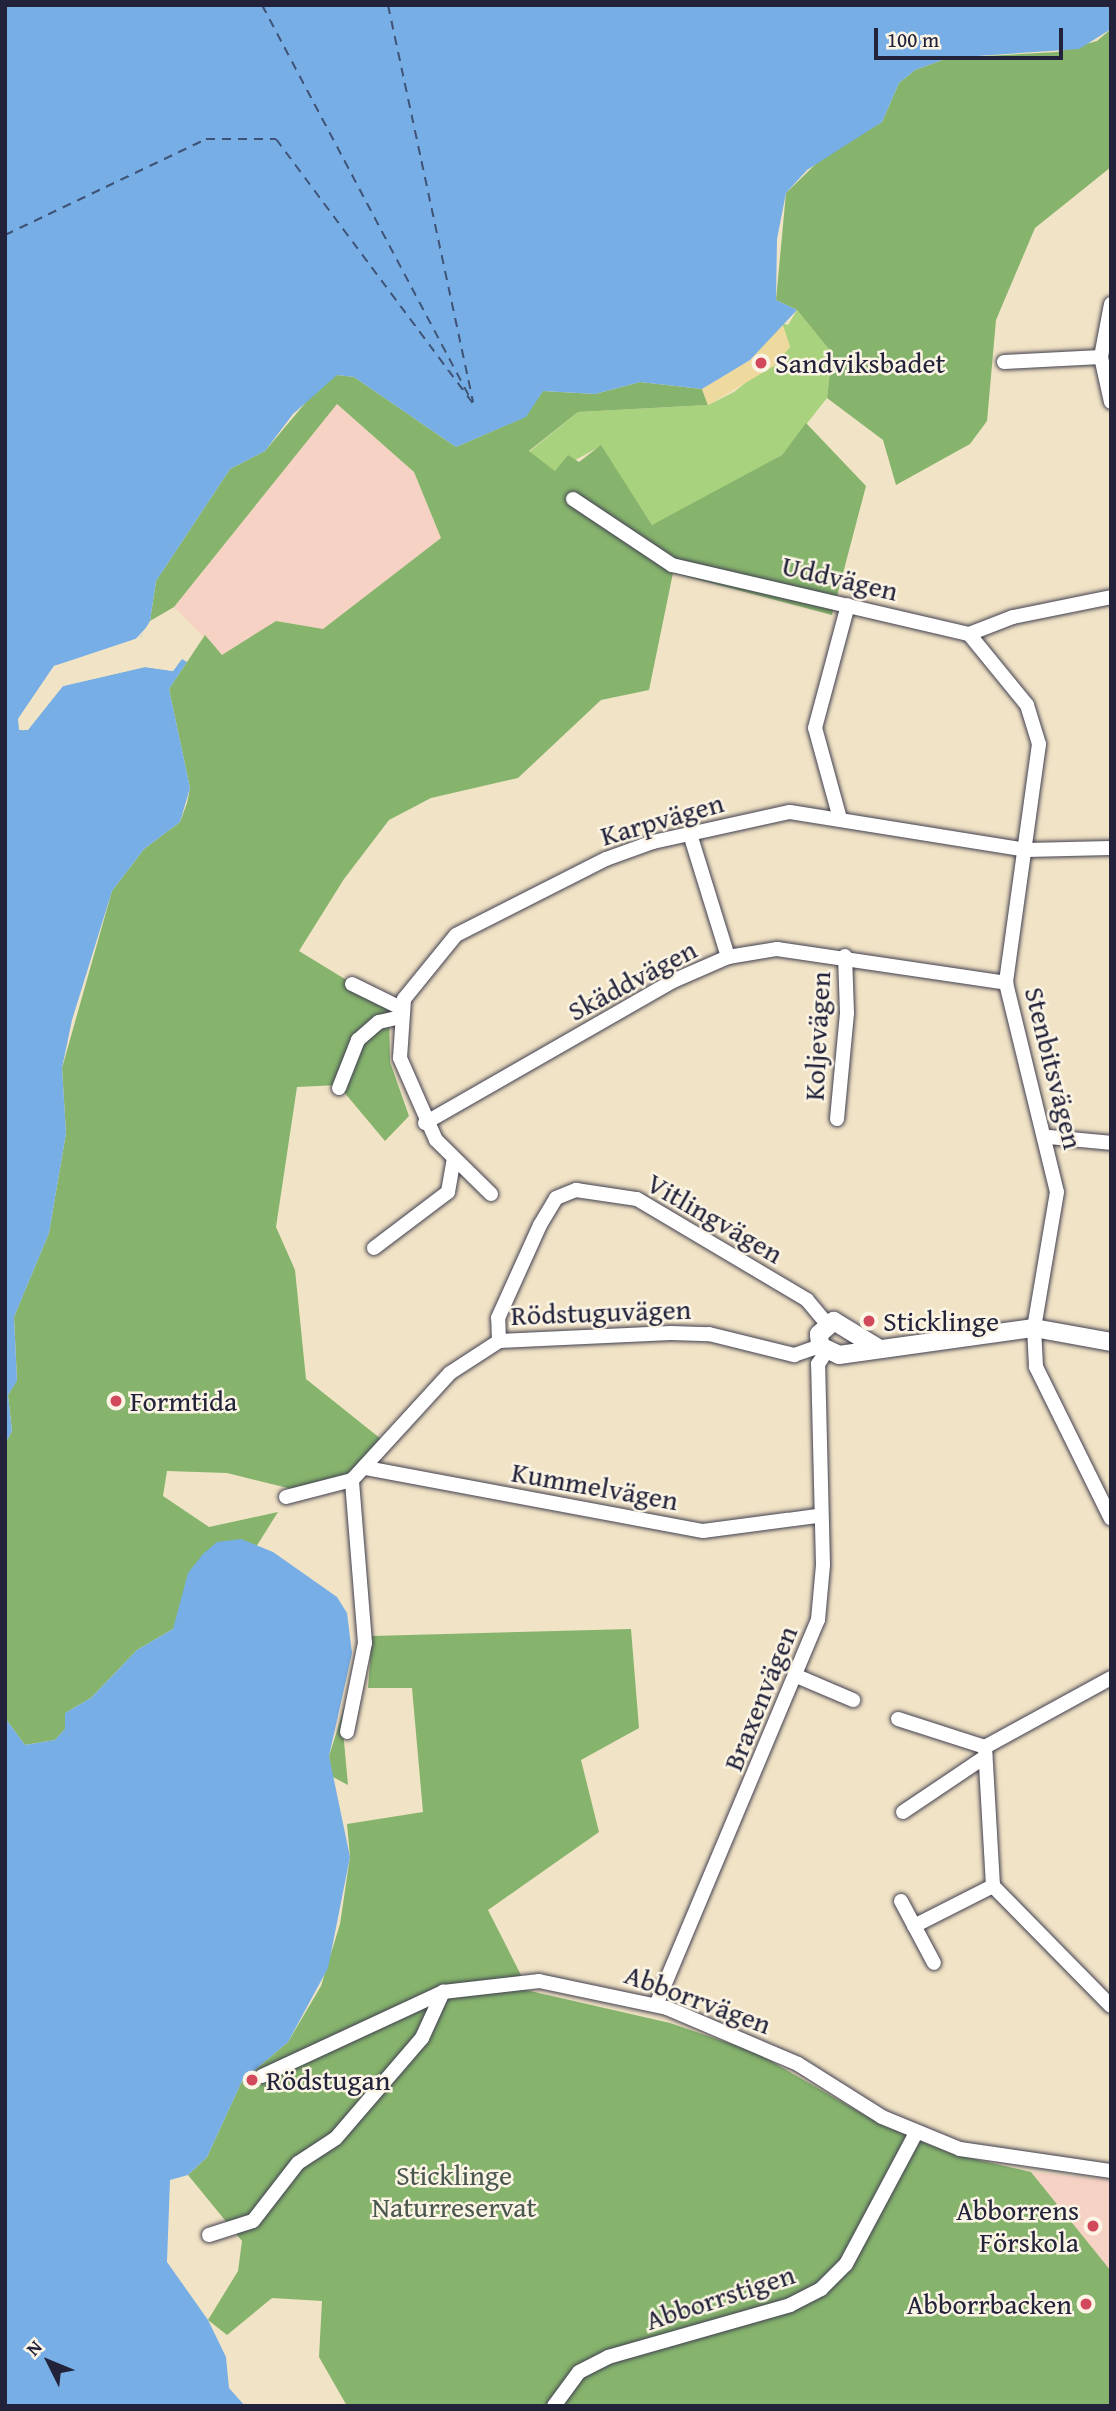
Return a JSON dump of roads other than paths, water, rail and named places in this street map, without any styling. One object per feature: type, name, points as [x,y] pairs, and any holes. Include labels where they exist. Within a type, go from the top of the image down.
[{"type":"street","points":[[1111,304],[1101,357],[1111,402]]},
{"type":"street","points":[[1004,362],[1101,357]]},
{"type":"street","name":"Uddvägen","points":[[573,499],[672,565],[969,634]]},
{"type":"street","points":[[969,634],[1013,617],[1111,597]]},
{"type":"street","points":[[839,816],[815,728],[848,605]]},
{"type":"street","name":"Stenbitsvägen","points":[[969,634],[1009,678],[1035,723],[1041,762],[1006,984],[1048,1137],[1057,1192],[1034,1328],[1035,1367],[1111,1519]]},
{"type":"street","name":"Karpvägen","points":[[401,1012],[430,959],[456,935],[606,859],[690,834],[790,812],[839,816],[1026,850],[1111,848]]},
{"type":"street","points":[[690,834],[727,957]]},
{"type":"street","name":"Skäddvägen","points":[[425,1123],[673,981],[727,957],[776,949],[845,956],[1006,984]]},
{"type":"street","name":"Koljevägen","points":[[837,1119],[847,1013],[845,956]]},
{"type":"street","points":[[352,984],[401,1012]]},
{"type":"street","points":[[339,1088],[358,1040],[379,1022],[401,1012]]},
{"type":"street","points":[[401,1012],[400,1058],[425,1123],[454,1159],[491,1194]]},
{"type":"street","points":[[1048,1137],[1111,1143]]},
{"type":"street","points":[[374,1248],[448,1192],[454,1159]]},
{"type":"street","name":"Vitlingvägen","points":[[499,1341],[498,1318],[540,1225],[556,1198],[576,1191],[637,1199],[807,1300],[826,1323]]},
{"type":"street","points":[[823,1349],[826,1323],[848,1327],[878,1349]]},
{"type":"street","name":"Rödstuguvägen","points":[[286,1497],[352,1480],[366,1468],[450,1373],[499,1341],[709,1334],[794,1355],[823,1349],[878,1349],[1034,1328],[1111,1342]]},
{"type":"street","name":"Braxenvägen","points":[[656,2005],[799,1677],[818,1620],[823,1565],[817,1516],[818,1364],[823,1349]]},
{"type":"street","name":"Kummelvägen","points":[[366,1468],[703,1531],[817,1516]]},
{"type":"street","points":[[347,1732],[365,1643],[352,1480]]},
{"type":"street","points":[[799,1677],[853,1700]]},
{"type":"street","points":[[903,1812],[985,1752],[1111,1678]]},
{"type":"street","points":[[898,1719],[985,1752]]},
{"type":"street","points":[[985,1752],[993,1886],[1111,2006]]},
{"type":"street","points":[[914,1926],[993,1886]]},
{"type":"street","points":[[901,1901],[933,1963]]},
{"type":"street","name":"Abborrvägen","points":[[262,2076],[443,1993],[539,1981],[656,2005],[798,2064],[916,2133],[960,2149],[1111,2171]]},
{"type":"street","points":[[209,2235],[253,2221],[298,2163],[336,2138],[422,2038],[443,1993]]},
{"type":"street","name":"Abborrstigen","points":[[554,2406],[579,2372],[608,2357],[790,2305],[821,2289],[846,2264],[916,2133]]},
{"type":"water","points":[[5,5],[1111,5],[1111,29],[1079,49],[948,58],[915,70],[899,83],[882,122],[807,170],[786,193],[777,239],[776,300],[797,310],[750,360],[702,389],[640,382],[595,394],[543,391],[526,417],[456,447],[354,377],[337,375],[293,414],[265,451],[230,469],[156,581],[150,621],[141,637],[54,666],[18,719],[23,731],[63,686],[145,667],[173,671],[182,658],[187,662],[169,689],[190,788],[180,822],[144,849],[112,891],[72,1020],[62,1068],[66,1133],[49,1233],[14,1317],[17,1381],[8,1395],[12,1431],[5,1444]]},
{"type":"water","points":[[241,1539],[273,1552],[337,1597],[347,1613],[352,1653],[329,1756],[350,1857],[328,1968],[288,2042],[242,2081],[207,2157],[188,2175],[170,2180],[167,2262],[208,2320],[226,2357],[229,2388],[245,2406],[5,2406],[5,1718],[25,1745],[55,1740],[65,1729],[65,1713],[91,1698],[137,1650],[173,1629],[188,1573],[203,1554],[217,1542]]},
{"type":"place","name":"Sandviksbadet","points":[[761,363]]},
{"type":"place","name":"Sticklinge","points":[[869,1321]]},
{"type":"place","name":"Formtida","points":[[116,1401]]},
{"type":"place","name":"Rödstugan","points":[[252,2080]]},
{"type":"place","name":"Abborrens Förskola","points":[[1093,2226]]},
{"type":"place","name":"Abborrbacken","points":[[1086,2304]]},
{"type":"park label","name":"Sticklinge Naturreservat","points":[[454,2191]]}]
